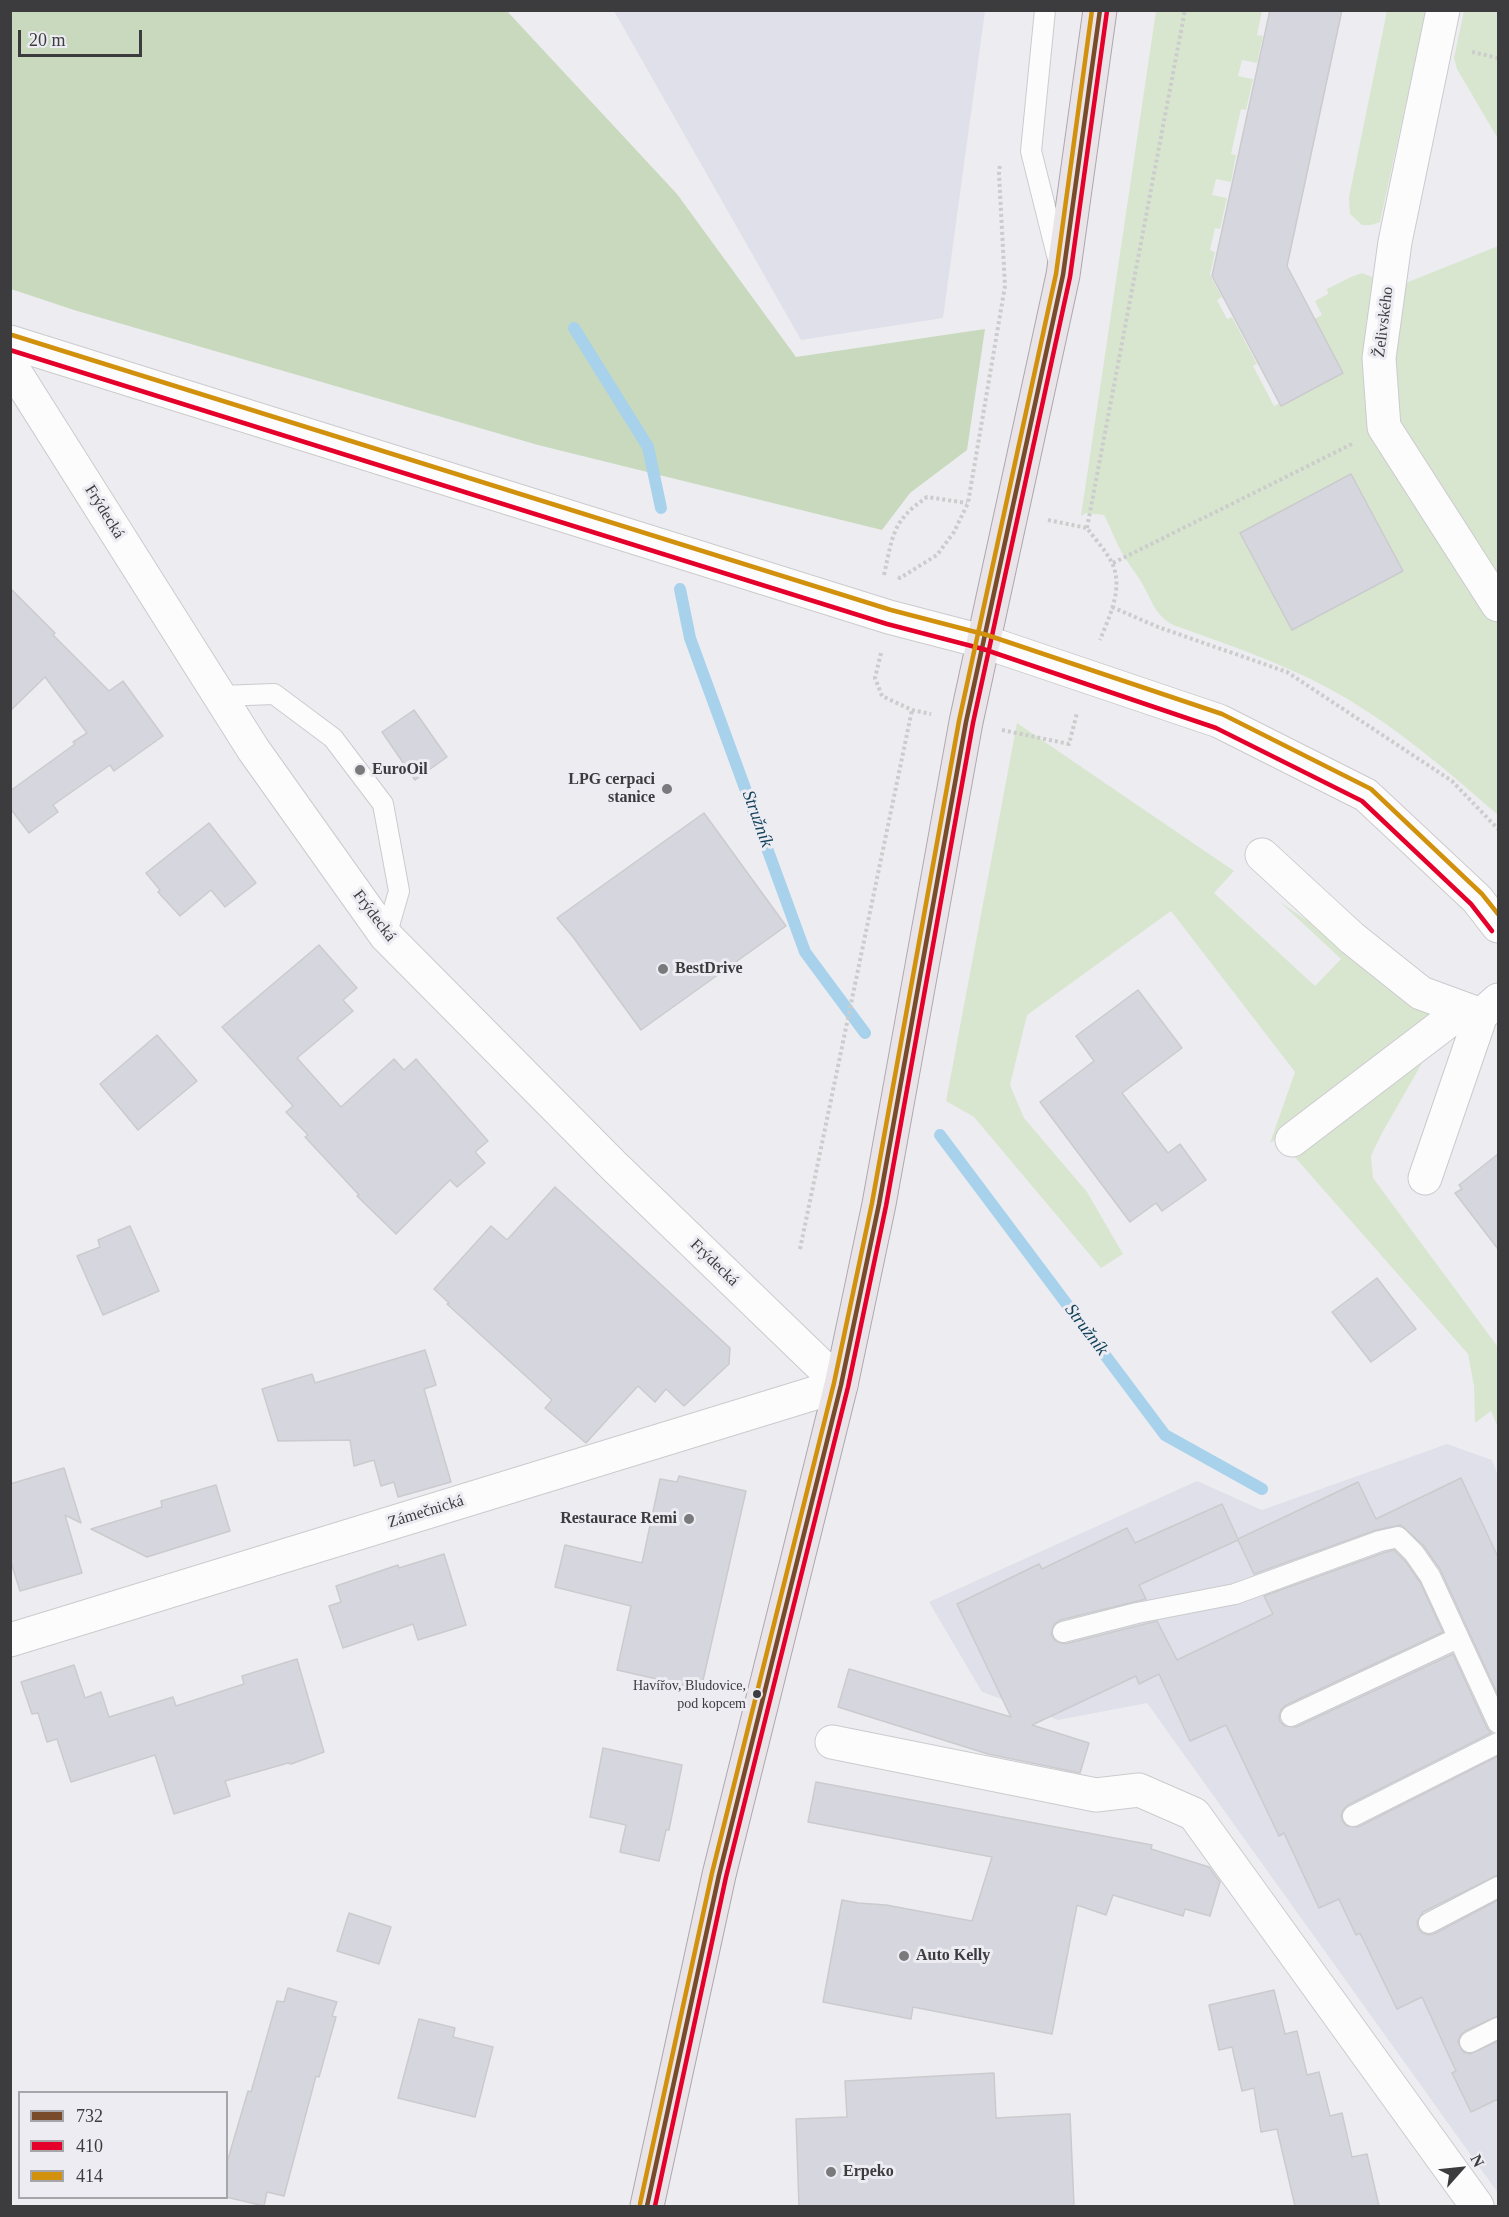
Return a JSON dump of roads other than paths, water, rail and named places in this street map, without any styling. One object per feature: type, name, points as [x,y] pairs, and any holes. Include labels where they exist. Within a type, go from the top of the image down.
[{"type":"main road","points":[[647,2206],[719,1875],[841,1385],[879,1204],[966,722],[1063,275],[1100,10]]},
{"type":"street","name":"Želivského","points":[[1443,10],[1391,265],[1378,358],[1384,427],[1498,605]]},
{"type":"street","points":[[10,342],[889,617],[985,642],[1219,720],[1366,795],[1477,899],[1498,926]]},
{"type":"street","name":"Frýdecká","points":[[10,364],[253,749],[386,936],[614,1166],[841,1385]]},
{"type":"street","points":[[1263,855],[1352,938],[1421,993],[1481,1008]]},
{"type":"street","points":[[1292,1140],[1481,1008]]},
{"type":"street","points":[[1425,1178],[1481,1008]]},
{"type":"street","name":"Zámečnická","points":[[10,1640],[841,1385]]},
{"type":"street","points":[[832,1742],[1096,1795],[1139,1790],[1194,1814],[1476,2206]]},
{"type":"lane","points":[[1045,10],[1031,151],[1063,275]]},
{"type":"lane","points":[[220,696],[274,694],[333,738],[383,804],[399,891],[386,936]]},
{"type":"lane","points":[[1063,1632],[1137,1612],[1235,1594],[1380,1541],[1398,1537],[1430,1576],[1498,1723]]},
{"type":"lane","points":[[1291,1716],[1458,1638]]},
{"type":"lane","points":[[1353,1816],[1498,1743]]},
{"type":"lane","points":[[1429,1923],[1498,1887]]},
{"type":"lane","points":[[1470,2042],[1498,2028]]},
{"type":"waterway","name":"Stružník","points":[[574,328],[648,447],[661,508]]},
{"type":"waterway","name":"Stružník","points":[[680,589],[690,638],[805,952],[865,1033]]},
{"type":"waterway","name":"Stružník","points":[[940,1135],[1165,1435],[1262,1489]]},
{"type":"place","name":"EuroOil","points":[[360,770]]},
{"type":"place","name":"LPG cerpaci stanice","points":[[667,789]]},
{"type":"place","name":"BestDrive","points":[[663,969]]},
{"type":"place","name":"Restaurace Remi","points":[[689,1519]]},
{"type":"place","name":"Havířov, Bludovice, pod kopcem","points":[[757,1694]]},
{"type":"place","name":"Auto Kelly","points":[[904,1956]]},
{"type":"place","name":"Erpeko","points":[[831,2172]]}]
